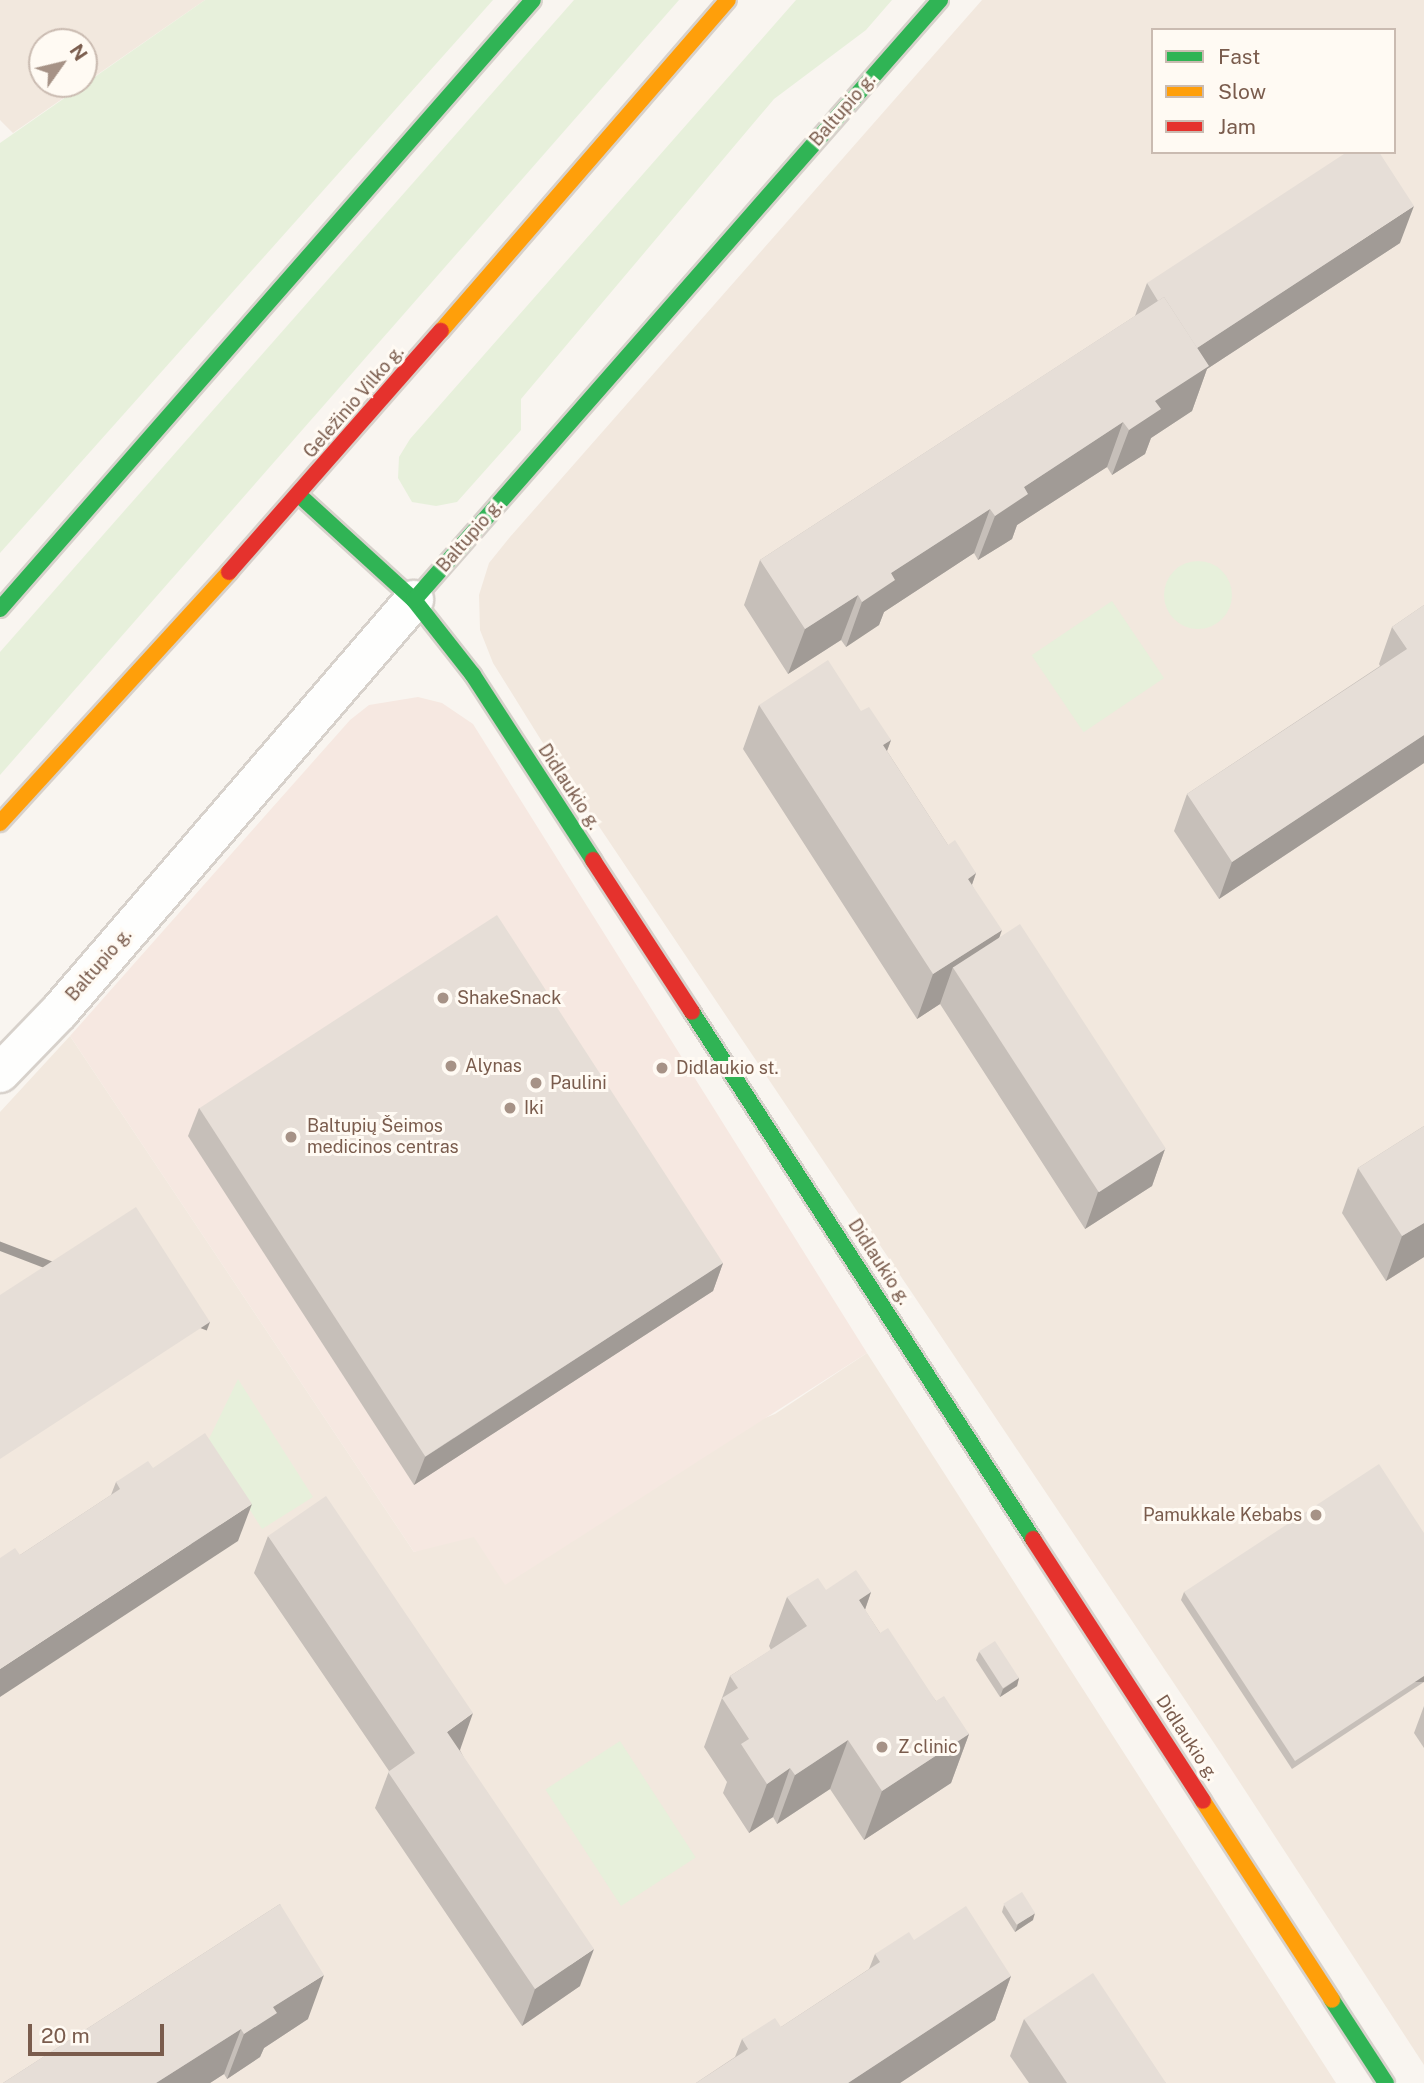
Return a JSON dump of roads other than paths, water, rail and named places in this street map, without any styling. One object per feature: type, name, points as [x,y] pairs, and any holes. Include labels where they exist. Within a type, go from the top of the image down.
[{"type":"main road","points":[[0,609],[533,0]]},
{"type":"main road","name":"Geležinio Vilko g.","points":[[0,822],[299,495],[728,0]]},
{"type":"main road","name":"Baltupio g.","points":[[414,600],[940,0]]},
{"type":"main road","name":"Didlaukio g.","points":[[299,495],[414,600],[481,687],[1386,2083]]},
{"type":"street","name":"Baltupio g.","points":[[0,1073],[77,991],[414,600]]},
{"type":"place","name":"ShakeSnack","points":[[443,998]]},
{"type":"place","name":"Alynas","points":[[451,1066]]},
{"type":"place","name":"Didlaukio st.","points":[[662,1068]]},
{"type":"place","name":"Paulini","points":[[536,1083]]},
{"type":"place","name":"Iki","points":[[510,1108]]},
{"type":"place","name":"Baltupių Šeimos medicinos centras","points":[[291,1137]]},
{"type":"place","name":"Pamukkale Kebabs","points":[[1316,1515]]},
{"type":"place","name":"Z clinic","points":[[882,1747]]}]
